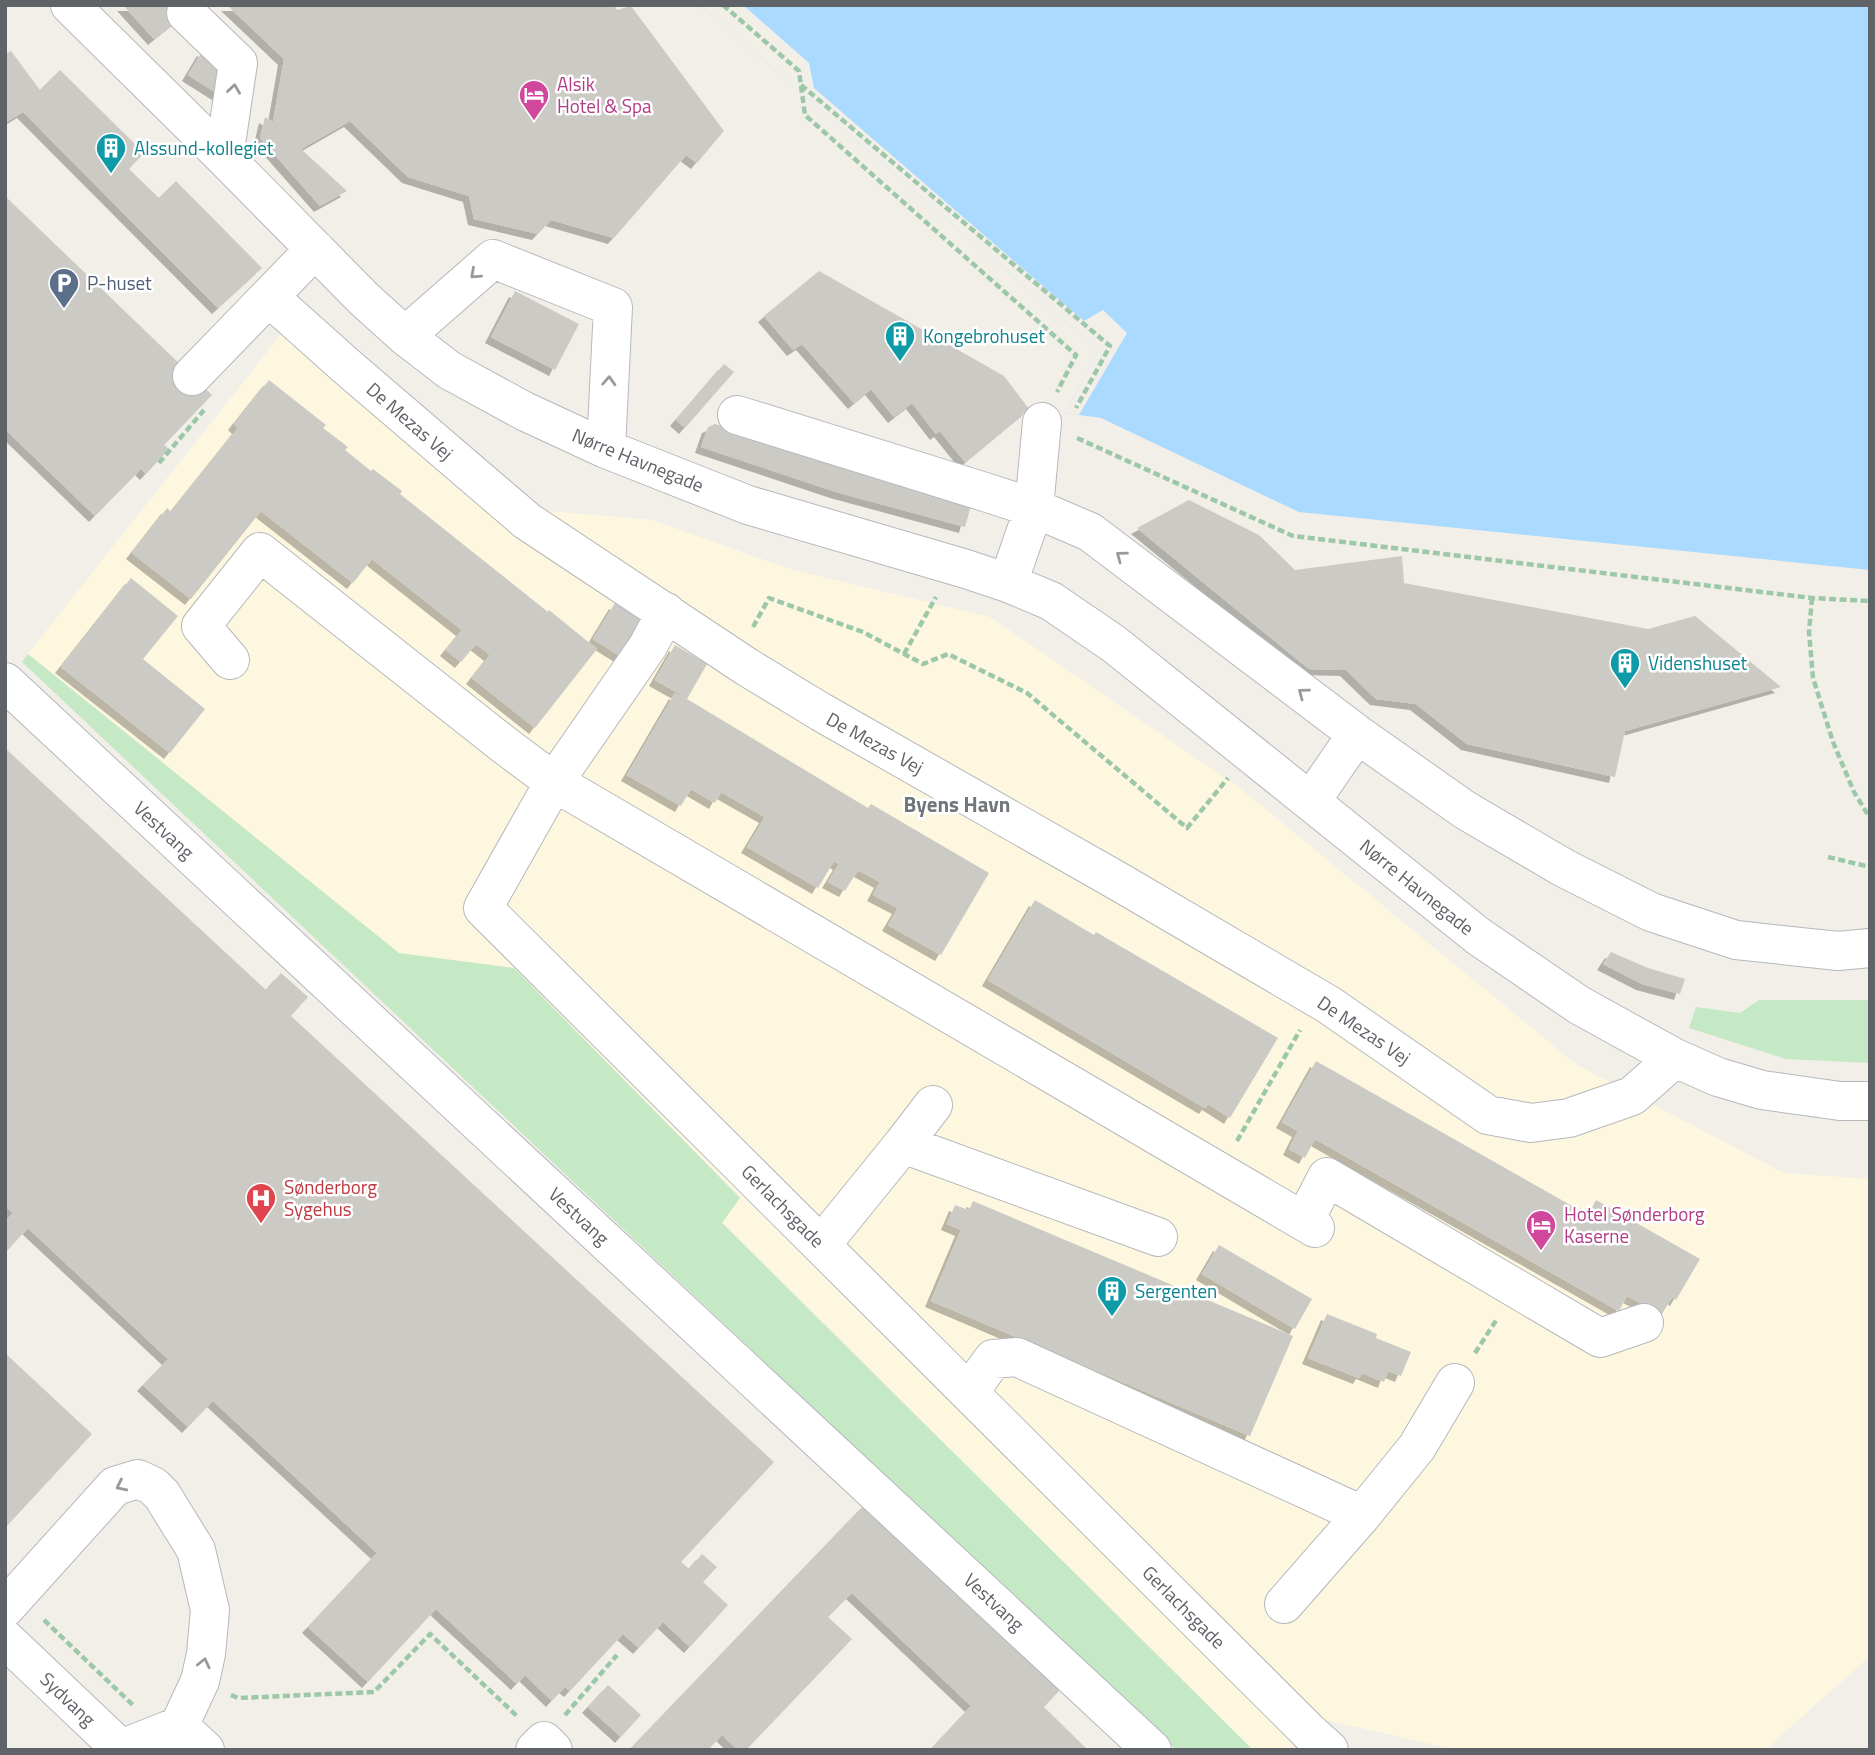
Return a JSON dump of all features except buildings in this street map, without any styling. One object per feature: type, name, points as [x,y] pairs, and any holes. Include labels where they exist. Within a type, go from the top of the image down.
[{"type":"street","name":"Nørre Havnegade","points":[[85,9],[224,157],[364,299],[405,337],[449,370],[524,411],[606,449],[748,505],[953,565],[1051,601],[1114,644],[1478,936],[1579,1005],[1675,1058],[1718,1077],[1762,1090],[1840,1101],[1870,1101]]},
{"type":"street","points":[[186,13],[238,63],[224,157]]},
{"type":"street","points":[[192,376],[315,249]]},
{"type":"street","points":[[405,337],[493,258],[613,307],[606,449]]},
{"type":"street","name":"De Mezas Vej","points":[[269,297],[527,521],[821,712],[1329,1005],[1488,1115],[1531,1123],[1569,1118],[1632,1096],[1675,1058]]},
{"type":"street","points":[[737,415],[1034,508],[1090,532],[1357,734],[1465,810],[1564,868],[1651,912],[1736,940],[1838,951],[1870,948]]},
{"type":"street","points":[[1008,583],[1063,424]]},
{"type":"street","points":[[230,660],[201,626],[260,552],[554,782],[1309,1225],[1327,1177],[1600,1338],[1644,1323]]},
{"type":"street","name":"Gerlachsgade","points":[[666,612],[648,646],[554,782],[483,908],[1329,1750]]},
{"type":"street","name":"Vestvang","points":[[5,682],[1153,1750]]},
{"type":"street","points":[[1311,801],[1357,734]]},
{"type":"street","points":[[821,1245],[933,1105]]},
{"type":"street","points":[[903,1144],[1158,1237]]},
{"type":"street","points":[[969,1392],[993,1359],[1017,1357],[1362,1515]]},
{"type":"street","points":[[1284,1604],[1417,1447],[1455,1383]]},
{"type":"street","points":[[11,1602],[115,1486],[138,1479],[153,1486],[162,1494],[196,1550],[210,1610],[206,1654],[182,1736]]},
{"type":"street","name":"Sydvang","points":[[5,1639],[121,1749],[182,1736]]},
{"type":"path","points":[[723,5],[799,71],[806,115],[1076,355]]},
{"type":"path","points":[[801,85],[1110,346],[1063,424],[1293,536],[1812,598],[1870,601]]},
{"type":"path","points":[[904,654],[953,565]]},
{"type":"path","points":[[736,658],[769,598],[863,632],[923,664],[948,654],[1027,693],[1187,828],[1249,752]]},
{"type":"path","points":[[1812,598],[1809,632],[1813,678],[1833,742],[1854,792],[1870,818]]},
{"type":"path","points":[[1828,857],[1870,867]]},
{"type":"path","points":[[1220,1172],[1301,1027]]},
{"type":"path","points":[[1455,1383],[1516,1289]]},
{"type":"path","points":[[11,1602],[182,1736]]},
{"type":"path","points":[[200,1681],[238,1698],[374,1692],[430,1634],[544,1747],[617,1655]]},
{"type":"shaded area","points":[[286,328],[515,508],[652,520],[793,570],[990,617],[1241,789],[1577,1065],[1784,1173],[1870,1179],[1870,1656],[1765,1750],[1458,1750],[1325,1720],[1289,1750],[1253,1750],[722,1222],[740,1197],[514,968],[399,954],[28,654]]},
{"type":"green space","points":[[28,654],[399,953],[514,968],[740,1198],[722,1223],[1253,1750],[1176,1750],[22,662]]},
{"type":"green space","points":[[1759,1000],[1870,1000],[1870,1063],[1786,1059],[1689,1028],[1696,1007],[1740,1013]]},
{"type":"water","points":[[700,5],[1870,5],[1870,570],[1299,512],[1101,418],[1065,413],[1100,349],[1070,326]]},
{"type":"pier","points":[[700,5],[743,5],[809,63],[814,88],[1051,293],[1084,321],[1103,310],[1127,333],[1079,415],[1065,413],[1100,349],[1070,326]]},
{"type":"place","name":"Alsik Hotel & Spa","points":[[534,122]]},
{"type":"place","name":"Alssund-kollegiet","points":[[111,175]]},
{"type":"place","name":"P-huset","points":[[64,310]]},
{"type":"place","name":"Kongebrohuset","points":[[900,363]]},
{"type":"place","name":"Videnshuset","points":[[1625,690]]},
{"type":"place","name":"Sønderborg Sygehus","points":[[261,1225]]},
{"type":"place","name":"Hotel Sønderborg Kaserne","points":[[1541,1252]]},
{"type":"place","name":"Sergenten","points":[[1112,1318]]},
{"type":"district","name":"Byens Havn","points":[[957,805]]}]
